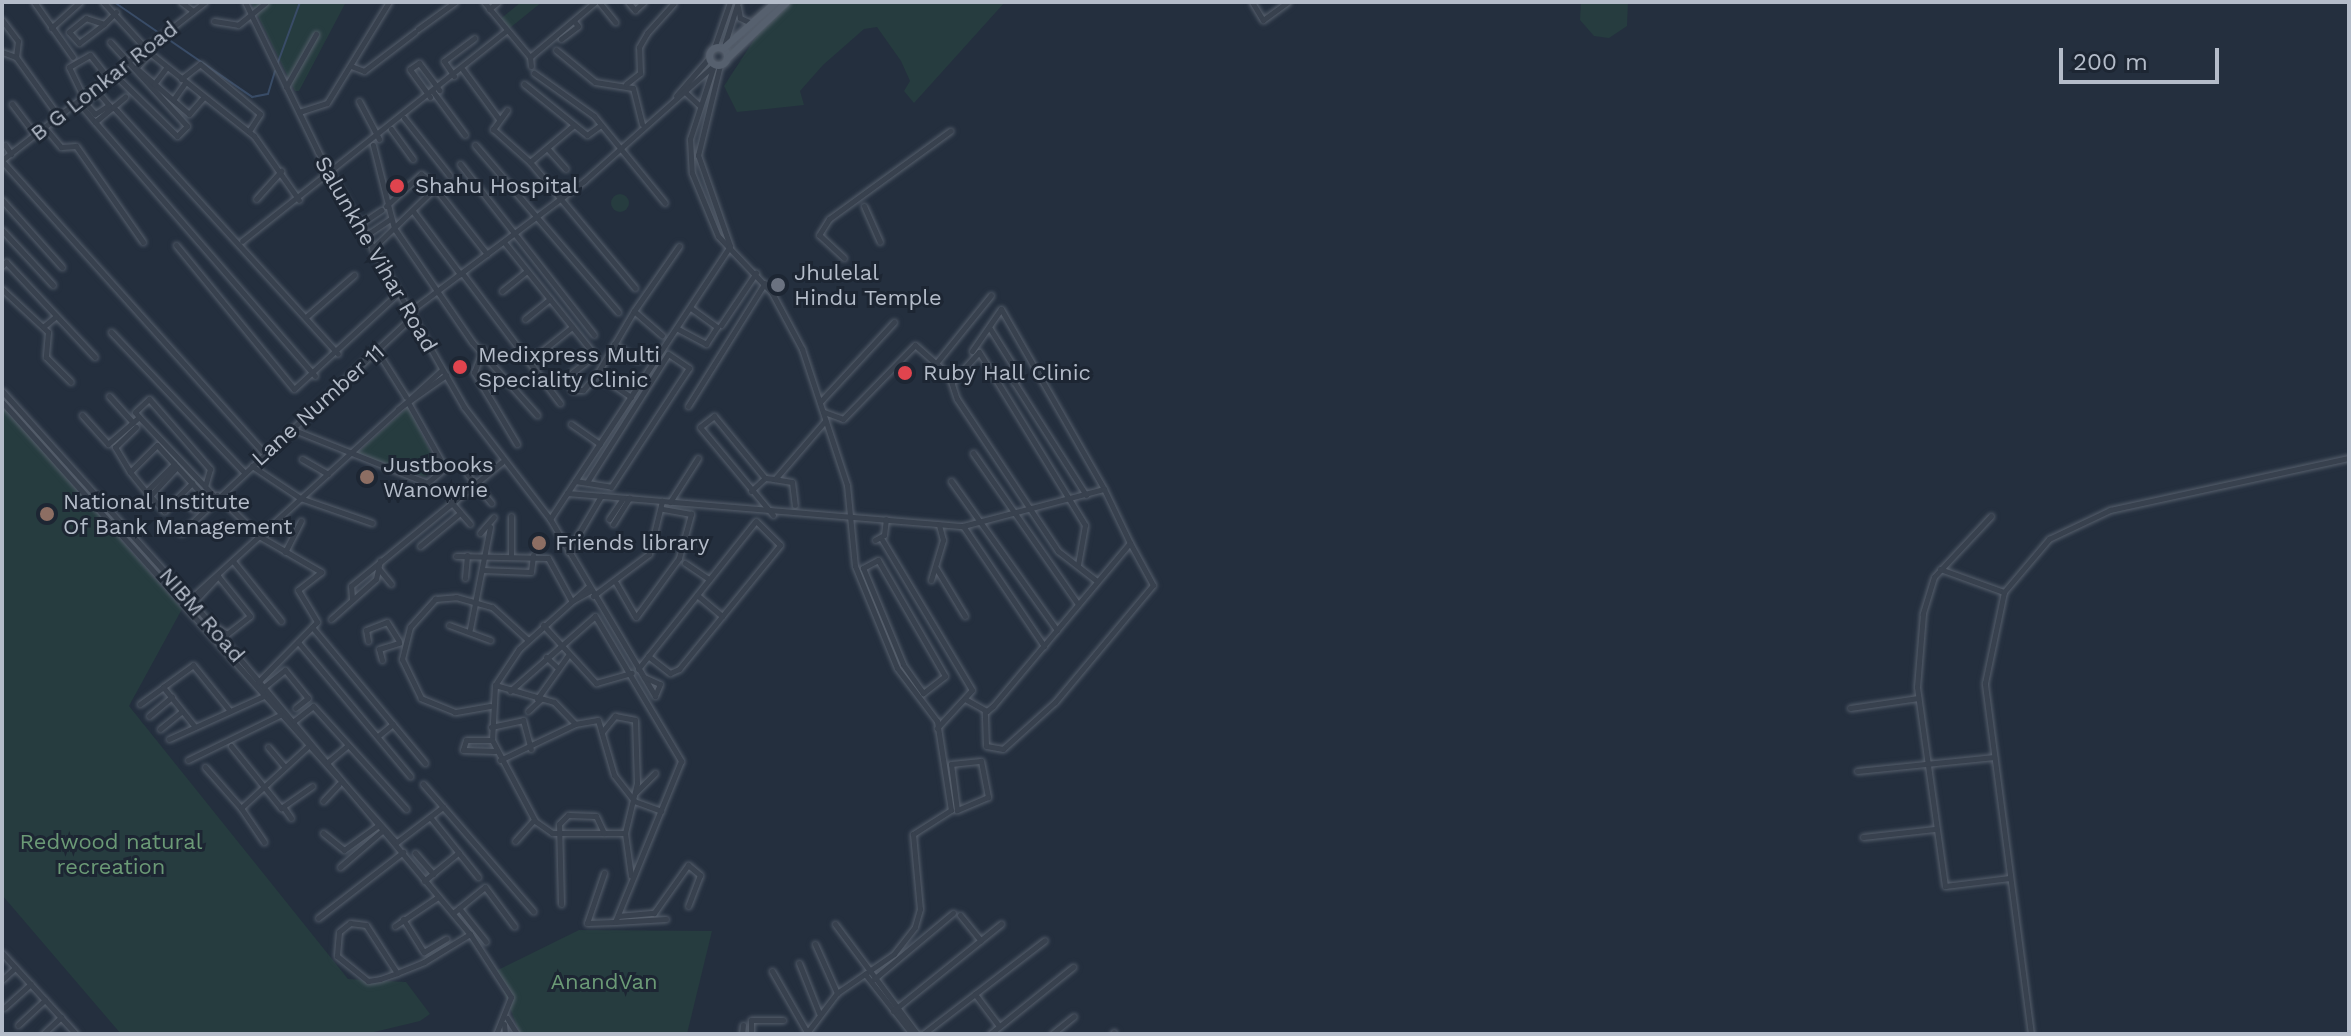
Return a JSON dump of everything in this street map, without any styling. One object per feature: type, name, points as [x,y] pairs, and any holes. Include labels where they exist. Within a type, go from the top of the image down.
[{"type":"main road","points":[[714,63],[719,48],[775,2]]},
{"type":"main road","points":[[714,63],[728,57],[786,2]]},
{"type":"main road","points":[[719,48],[728,57]]},
{"type":"street","points":[[34,2],[73,57]]},
{"type":"street","points":[[51,28],[80,2]]},
{"type":"street","points":[[103,2],[116,12],[148,50],[203,98]]},
{"type":"street","points":[[181,2],[193,11]]},
{"type":"street","name":"B G Lonkar Road","points":[[2,161],[148,50],[205,2]]},
{"type":"street","name":"Salunkhe Vihar Road","points":[[245,2],[332,176],[397,294],[502,462],[550,519],[635,671],[660,684],[655,696],[643,677]]},
{"type":"street","points":[[214,21],[238,25],[266,2]]},
{"type":"street","points":[[351,66],[364,71],[455,2]]},
{"type":"street","points":[[484,2],[530,57],[532,70],[601,124],[665,203]]},
{"type":"street","points":[[489,9],[498,2]]},
{"type":"street","points":[[530,57],[597,2],[615,22]]},
{"type":"street","points":[[628,2],[635,10],[644,2]]},
{"type":"street","points":[[719,48],[730,2]]},
{"type":"street","points":[[719,48],[738,2]]},
{"type":"street","points":[[738,2],[740,18],[751,23]]},
{"type":"street","points":[[1252,2],[1263,20],[1288,2]]},
{"type":"street","points":[[299,112],[327,103],[387,3]]},
{"type":"street","points":[[556,50],[595,82],[626,84],[640,73],[639,47],[647,33],[674,3]]},
{"type":"street","points":[[104,24],[86,18],[69,32],[79,43],[104,24],[116,12]]},
{"type":"street","points":[[2,20],[18,41],[16,57]]},
{"type":"street","points":[[561,39],[578,26],[574,21]]},
{"type":"street","points":[[242,241],[379,139],[506,31]]},
{"type":"street","points":[[286,87],[316,34]]},
{"type":"street","points":[[454,76],[444,61],[474,38]]},
{"type":"street","points":[[110,42],[187,126],[177,136],[90,55],[69,67],[95,122],[315,376]]},
{"type":"street","points":[[148,50],[136,68],[190,114],[208,95],[249,132],[281,170],[299,200]]},
{"type":"street","points":[[2,52],[16,57],[59,117]]},
{"type":"street","points":[[434,93],[419,63],[410,69],[434,93],[465,135]]},
{"type":"street","points":[[676,96],[714,63]]},
{"type":"street","points":[[676,96],[714,63]]},
{"type":"street","points":[[714,63],[699,106],[692,173],[718,236],[765,283],[798,340],[826,420],[850,516],[855,566],[897,668],[937,728],[952,795],[957,810],[985,801],[990,784],[981,761],[951,764],[952,795],[950,814],[913,834],[920,909],[915,927],[866,973],[837,993],[806,1033],[772,971]]},
{"type":"street","points":[[714,63],[698,155],[730,246]]},
{"type":"street","points":[[173,100],[183,81],[200,64],[260,114],[249,132]]},
{"type":"street","points":[[154,84],[167,67]]},
{"type":"street","points":[[463,70],[499,119]]},
{"type":"street","points":[[524,84],[587,135],[601,124]]},
{"type":"street","points":[[626,84],[642,125]]},
{"type":"street","points":[[85,98],[98,92],[108,103],[95,122]]},
{"type":"street","points":[[684,92],[694,93],[699,106]]},
{"type":"street","name":"Lane Number 11","points":[[181,533],[211,498],[294,430],[377,351],[410,314],[560,199],[622,148],[642,125],[676,96]]},
{"type":"street","points":[[85,98],[95,114],[103,113],[125,97]]},
{"type":"street","points":[[359,101],[379,139]]},
{"type":"street","points":[[12,104],[35,135]]},
{"type":"street","points":[[113,107],[242,241],[338,354]]},
{"type":"street","points":[[507,110],[493,129],[530,162],[635,288]]},
{"type":"street","points":[[404,118],[449,175]]},
{"type":"street","points":[[530,162],[574,125]]},
{"type":"street","points":[[45,128],[61,147],[76,146],[143,242]]},
{"type":"street","points":[[391,129],[413,159]]},
{"type":"street","points":[[844,258],[819,235],[829,219],[950,131]]},
{"type":"street","points":[[372,144],[383,208],[394,228],[437,291],[537,415]]},
{"type":"street","points":[[5,145],[11,154]]},
{"type":"street","points":[[475,145],[618,312]]},
{"type":"street","points":[[547,148],[566,169]]},
{"type":"street","points":[[2,161],[265,454]]},
{"type":"street","points":[[460,164],[594,335]]},
{"type":"street","points":[[256,199],[281,170]]},
{"type":"street","points":[[359,225],[421,174],[431,182]]},
{"type":"street","points":[[372,249],[435,188],[487,254]]},
{"type":"street","points":[[3,203],[62,267]]},
{"type":"street","points":[[864,206],[880,242]]},
{"type":"street","points":[[413,211],[560,403]]},
{"type":"street","points":[[365,236],[390,219]]},
{"type":"street","points":[[2,230],[53,285]]},
{"type":"street","points":[[504,242],[595,355],[566,380],[579,392],[597,374],[634,311],[679,246]]},
{"type":"street","points":[[176,245],[294,389],[315,376],[397,294]]},
{"type":"street","points":[[586,482],[730,246]]},
{"type":"street","points":[[2,266],[6,262],[95,357]]},
{"type":"street","points":[[502,291],[527,271]]},
{"type":"street","points":[[721,325],[756,273]]},
{"type":"street","points":[[306,317],[354,275]]},
{"type":"street","points":[[688,406],[765,283]]},
{"type":"street","points":[[2,289],[48,332],[46,357],[71,382]]},
{"type":"street","points":[[937,362],[991,295]]},
{"type":"street","points":[[525,319],[550,299]]},
{"type":"street","points":[[677,329],[706,344],[717,327],[691,308]]},
{"type":"street","points":[[952,382],[1001,309],[1104,489],[1153,585],[1055,702],[1003,749],[986,746],[985,711],[1130,543]]},
{"type":"street","points":[[634,311],[662,335]]},
{"type":"street","points":[[43,327],[56,316]]},
{"type":"street","points":[[820,402],[894,322]]},
{"type":"street","points":[[537,355],[572,327]]},
{"type":"street","points":[[989,327],[1019,375],[1014,382],[1086,495]]},
{"type":"street","points":[[111,332],[244,472]]},
{"type":"street","points":[[614,344],[638,360]]},
{"type":"street","points":[[823,411],[843,419],[911,345],[937,362],[952,382],[1058,551],[1097,581]]},
{"type":"street","points":[[483,349],[474,372],[517,444]]},
{"type":"street","points":[[377,351],[406,397]]},
{"type":"street","points":[[972,352],[979,352],[1086,528],[1078,564]]},
{"type":"street","points":[[550,519],[631,397],[665,353]]},
{"type":"street","points":[[575,481],[611,487],[689,368],[665,353]]},
{"type":"street","points":[[190,603],[300,498],[349,456],[406,397],[444,372]]},
{"type":"street","points":[[397,409],[409,404],[444,372]]},
{"type":"street","points":[[597,374],[631,397]]},
{"type":"street","name":"NIBM Road","points":[[2,391],[397,842],[424,881],[470,934],[511,997],[506,1021],[517,1034]]},
{"type":"street","points":[[109,396],[134,425]]},
{"type":"street","points":[[205,486],[210,469],[149,399],[135,412],[205,486],[211,498]]},
{"type":"street","name":"NIBM Road","points":[[2,402],[210,623],[259,685],[264,696],[307,747],[377,826],[397,842]]},
{"type":"street","points":[[294,430],[349,456],[422,484],[445,468],[409,404]]},
{"type":"street","points":[[82,415],[108,444],[134,425]]},
{"type":"street","points":[[773,515],[700,427],[714,416],[769,479],[792,482],[795,505]]},
{"type":"street","points":[[139,417],[115,447],[130,472],[146,492],[176,466]]},
{"type":"street","points":[[751,491],[769,479],[826,420]]},
{"type":"street","points":[[571,424],[600,444]]},
{"type":"street","points":[[130,472],[157,445],[192,483],[259,536],[321,572],[298,590],[317,622],[259,685]]},
{"type":"street","points":[[973,453],[1012,514],[1078,604]]},
{"type":"street","points":[[670,502],[698,458]]},
{"type":"street","points":[[2031,1034],[1994,757],[1985,664],[2004,592],[2039,547],[2099,514],[2161,494],[2349,458]]},
{"type":"street","points":[[302,459],[328,474]]},
{"type":"street","points":[[352,599],[351,586],[380,559],[502,462]]},
{"type":"street","points":[[176,466],[150,496],[164,511],[192,483]]},
{"type":"street","points":[[252,466],[300,498],[372,523]]},
{"type":"street","points":[[467,474],[491,503]]},
{"type":"street","points":[[951,481],[1057,630]]},
{"type":"street","points":[[567,493],[662,501],[761,515],[850,516],[963,526],[1031,511],[1104,489]]},
{"type":"street","points":[[568,552],[601,496]]},
{"type":"street","points":[[182,499],[193,509],[211,498]]},
{"type":"street","points":[[611,521],[626,498]]},
{"type":"street","points":[[625,833],[559,833],[534,820],[496,751],[492,740],[490,706],[495,685],[543,625],[572,601],[590,591],[616,583],[649,554],[663,509],[662,501]]},
{"type":"street","points":[[451,502],[470,524]]},
{"type":"street","points":[[616,583],[636,617],[679,558],[691,514],[663,509]]},
{"type":"street","points":[[420,546],[460,513]]},
{"type":"street","points":[[543,625],[596,683],[635,671],[761,515]]},
{"type":"street","points":[[511,516],[511,554]]},
{"type":"street","points":[[1991,516],[1940,569],[1923,614],[1918,698],[1945,886],[2010,878]]},
{"type":"street","points":[[470,629],[479,600],[484,553],[494,517]]},
{"type":"street","points":[[886,519],[878,539],[972,690],[937,728]]},
{"type":"street","points":[[285,552],[301,521]]},
{"type":"street","points":[[648,656],[674,672],[780,545],[756,521]]},
{"type":"street","points":[[931,580],[943,540],[938,524]]},
{"type":"street","points":[[963,526],[1044,646]]},
{"type":"street","points":[[480,533],[490,527]]},
{"type":"street","points":[[456,556],[484,553],[533,555],[559,567],[572,601]]},
{"type":"street","points":[[465,578],[467,555]]},
{"type":"street","points":[[482,570],[531,572],[533,555]]},
{"type":"street","points":[[331,619],[378,569],[380,559]]},
{"type":"street","points":[[878,560],[945,676],[942,682],[923,693],[881,609],[863,568],[878,560]]},
{"type":"street","points":[[233,561],[281,621]]},
{"type":"street","points":[[685,563],[709,579]]},
{"type":"street","points":[[936,567],[965,616]]},
{"type":"street","points":[[378,569],[391,584]]},
{"type":"street","points":[[1940,569],[2004,592]]},
{"type":"street","points":[[210,623],[227,634],[250,616],[218,576]]},
{"type":"street","points":[[697,595],[722,616]]},
{"type":"street","points":[[382,660],[379,649],[402,640],[435,599],[479,600],[528,640]]},
{"type":"street","points":[[874,612],[881,609]]},
{"type":"street","points":[[510,691],[595,616],[635,671],[683,767],[616,919]]},
{"type":"street","points":[[368,641],[366,630],[387,622],[402,640],[402,659],[421,698],[455,712],[490,706]]},
{"type":"street","points":[[449,625],[470,629],[490,640]]},
{"type":"street","points":[[312,627],[425,763]]},
{"type":"street","points":[[298,642],[410,776]]},
{"type":"street","points":[[528,711],[569,654]]},
{"type":"street","points":[[546,657],[558,668]]},
{"type":"street","points":[[140,704],[193,665],[230,711]]},
{"type":"street","points":[[259,685],[285,670],[308,698],[295,708]]},
{"type":"street","points":[[495,685],[539,699],[575,724]]},
{"type":"street","points":[[163,687],[195,727]]},
{"type":"street","points":[[169,739],[264,696]]},
{"type":"street","points":[[149,716],[172,697]]},
{"type":"street","points":[[1850,708],[1918,698]]},
{"type":"street","points":[[965,699],[985,711]]},
{"type":"street","points":[[294,721],[313,706],[406,809]]},
{"type":"street","points":[[160,729],[182,711]]},
{"type":"street","points":[[188,760],[280,715]]},
{"type":"street","points":[[601,733],[615,716],[635,720],[635,793],[625,833],[632,877]]},
{"type":"street","points":[[491,727],[523,720],[531,749]]},
{"type":"street","points":[[500,760],[531,749],[575,724],[598,720],[614,775],[634,801],[661,811]]},
{"type":"street","points":[[378,737],[393,724]]},
{"type":"street","points":[[492,740],[466,740],[463,750],[496,751]]},
{"type":"street","points":[[231,746],[291,818]]},
{"type":"street","points":[[328,762],[347,746]]},
{"type":"street","points":[[268,747],[285,767]]},
{"type":"street","points":[[241,808],[307,747]]},
{"type":"street","points":[[1857,771],[1994,757]]},
{"type":"street","points":[[205,767],[241,808],[264,842]]},
{"type":"street","points":[[635,793],[655,773]]},
{"type":"street","points":[[323,801],[339,784]]},
{"type":"street","points":[[423,784],[533,911]]},
{"type":"street","points":[[284,808],[312,786]]},
{"type":"street","points":[[397,842],[443,807]]},
{"type":"street","points":[[561,904],[559,833],[568,815],[596,816],[604,833]]},
{"type":"street","points":[[430,817],[478,877]]},
{"type":"street","points":[[515,841],[534,820]]},
{"type":"street","points":[[323,833],[344,850],[377,826]]},
{"type":"street","points":[[1863,837],[1935,829]]},
{"type":"street","points":[[340,867],[382,831]]},
{"type":"street","points":[[318,918],[403,852]]},
{"type":"street","points":[[424,881],[459,852]]},
{"type":"street","points":[[415,853],[433,874]]},
{"type":"street","points":[[616,919],[654,913],[688,865],[700,875],[688,906]]},
{"type":"street","points":[[604,873],[584,920],[666,919]]},
{"type":"street","points":[[453,913],[485,887],[514,926]]},
{"type":"street","points":[[395,926],[438,897]]},
{"type":"street","points":[[459,908],[486,942]]},
{"type":"street","points":[[874,979],[957,914],[981,941]]},
{"type":"street","points":[[403,919],[424,952],[446,939]]},
{"type":"street","points":[[397,973],[366,925],[350,923],[339,932],[337,956],[361,980],[397,973],[470,934]]},
{"type":"street","points":[[835,924],[866,973],[917,1034],[1045,940]]},
{"type":"street","points":[[894,1009],[1001,924]]},
{"type":"street","points":[[815,944],[837,993]]},
{"type":"street","points":[[2,953],[76,1034]]},
{"type":"street","points":[[799,963],[820,1014]]},
{"type":"street","points":[[990,1034],[1073,967]]},
{"type":"street","points":[[2,980],[15,968]]},
{"type":"street","points":[[866,973],[874,979],[894,1009]]},
{"type":"street","points":[[4,1008],[31,984]]},
{"type":"street","points":[[975,994],[999,1026]]},
{"type":"street","points":[[18,1025],[45,1000]]},
{"type":"street","points":[[1052,1034],[1074,1016]]},
{"type":"street","points":[[43,1034],[61,1017]]},
{"type":"street","points":[[751,1034],[751,1020],[783,1020]]},
{"type":"street","points":[[496,1034],[506,1021]]},
{"type":"street","points":[[505,1034],[506,1021]]},
{"type":"street","points":[[742,1034],[743,1025]]},
{"type":"green space","points":[[251,2],[346,2],[299,91],[295,91]]},
{"type":"green space","points":[[521,2],[542,2],[506,31],[498,21]]},
{"type":"green space","points":[[791,2],[1005,2],[914,103],[904,91],[910,81],[901,61],[877,27],[864,29],[823,65],[800,91],[804,105],[737,112],[724,86],[761,29]]},
{"type":"green space","points":[[1581,2],[1628,2],[1627,26],[1609,38],[1594,36],[1580,20]]},
{"type":"green space","points":[[620,194],[629,203],[620,212],[611,203]]},
{"type":"green space","name":"Redwood natural recreation","points":[[2,405],[182,609],[129,706],[348,979],[406,982],[430,1014],[420,1021],[366,1034],[121,1034],[2,895]]},
{"type":"green space","points":[[408,407],[438,466],[425,477],[356,454]]},
{"type":"green space","name":"AnandVan","points":[[579,930],[712,931],[687,1034],[520,1034],[496,971]]},
{"type":"waterway","points":[[114,2],[252,97],[268,94],[275,71]]},
{"type":"waterway","points":[[277,65],[300,2]]},
{"type":"place","name":"Shahu Hospital","points":[[397,186]]},
{"type":"place","name":"Jhulelal Hindu Temple","points":[[778,285]]},
{"type":"place","name":"Medixpress Multi Speciality Clinic","points":[[460,367]]},
{"type":"place","name":"Ruby Hall Clinic","points":[[905,373]]},
{"type":"place","name":"Justbooks Wanowrie","points":[[367,477]]},
{"type":"place","name":"National Institute Of Bank Management","points":[[47,514]]},
{"type":"place","name":"Friends library","points":[[539,543]]}]
